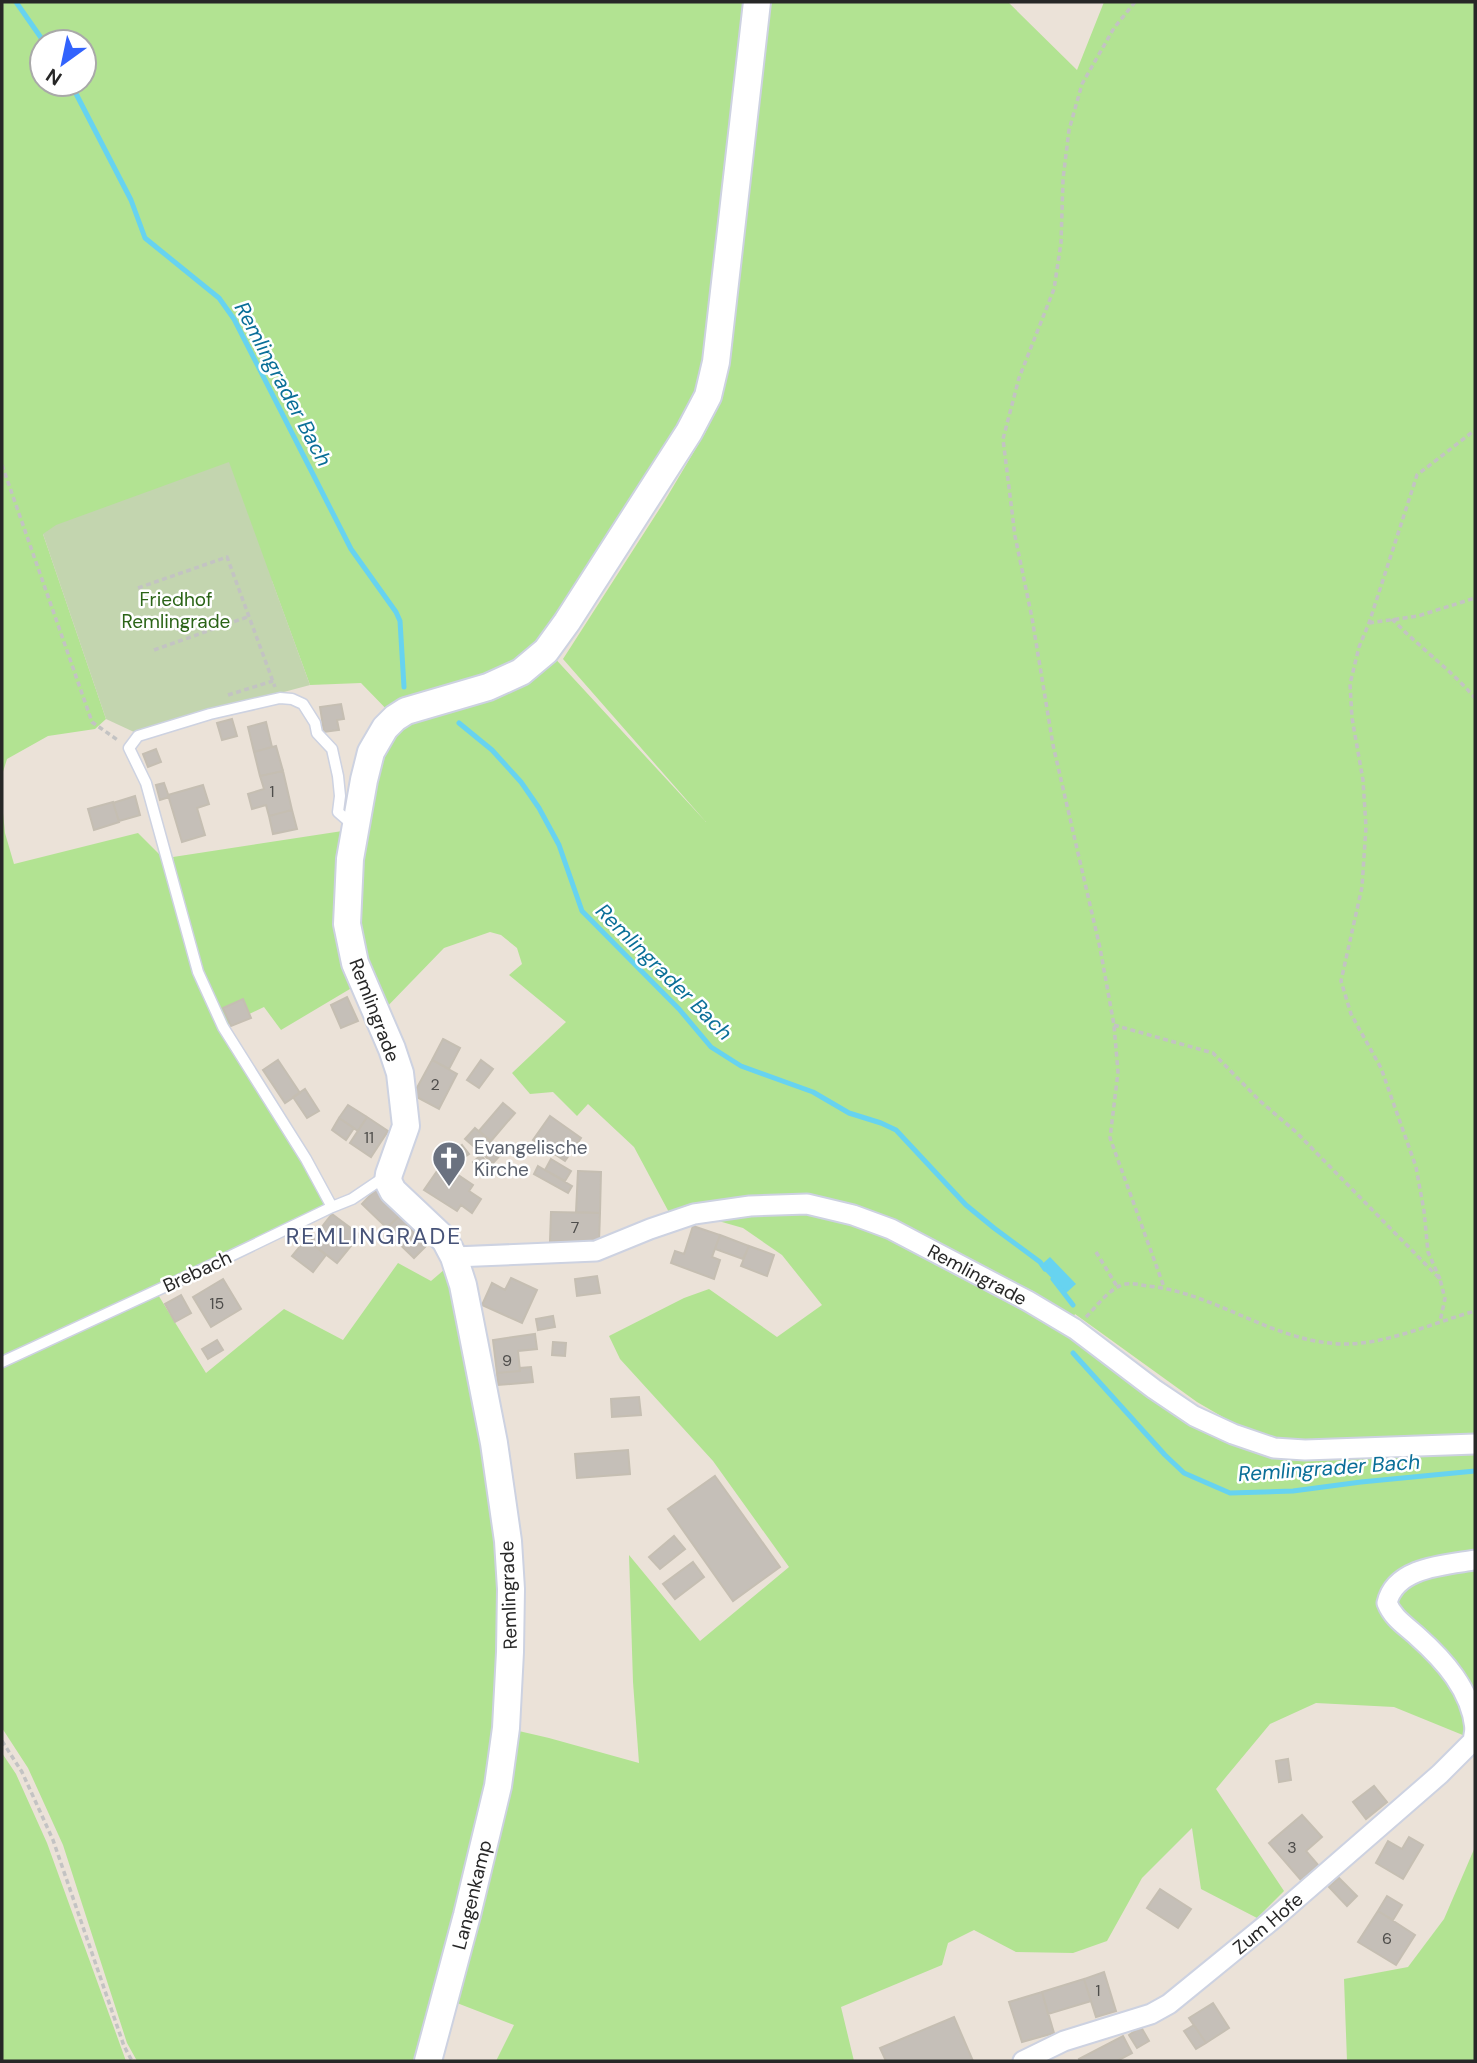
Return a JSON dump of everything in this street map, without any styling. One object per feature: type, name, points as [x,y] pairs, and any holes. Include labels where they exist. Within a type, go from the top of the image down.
[{"type":"street","name":"Remlingrade","points":[[506,1728],[511,1589],[508,1541],[494,1443],[463,1285],[454,1256],[445,1240],[393,1191],[388,1181],[403,1135],[405,1116],[400,1073],[355,963],[348,933],[350,859],[371,751],[380,734],[395,718],[416,707],[488,687],[513,677],[546,651],[558,637],[689,432],[708,396],[716,362],[757,2]]},
{"type":"street","name":"Remlingrade","points":[[454,1256],[596,1251],[694,1214],[750,1206],[807,1204],[853,1215],[891,1229],[1028,1301],[1075,1329],[1194,1416],[1233,1434],[1274,1448],[1316,1450],[1475,1444]]},
{"type":"street","name":"Zum Hofe","points":[[1023,2061],[1063,2041],[1151,2014],[1169,2004],[1272,1920],[1440,1774],[1473,1741],[1474,1713],[1467,1697],[1450,1671],[1432,1650],[1397,1619],[1387,1603],[1389,1592],[1409,1575],[1475,1560]]},
{"type":"street","name":"Langenkamp","points":[[428,2061],[486,1838],[498,1786],[506,1728]]},
{"type":"lane","points":[[331,1206],[306,1159],[223,1027],[198,972],[146,783],[129,748],[138,736],[210,714],[280,698],[292,699],[303,704],[315,723],[317,733],[332,749],[340,796],[338,812],[346,819],[356,821]]},
{"type":"lane","name":"Brebach","points":[[2,1362],[216,1263],[331,1206],[352,1199],[389,1174]]},
{"type":"path","points":[[1135,2],[1114,28],[1082,84],[1069,130],[1063,179],[1061,243],[1054,289],[1019,378],[1003,439],[1015,536],[1032,618],[1053,746],[1100,948],[1114,1025],[1118,1072],[1110,1138],[1164,1287]]},
{"type":"path","points":[[1440,1321],[1445,1299],[1440,1279],[1428,1252],[1416,1167],[1381,1068],[1351,1014],[1341,981],[1362,887],[1366,827],[1363,780],[1352,718],[1350,684],[1359,646],[1417,475],[1475,430]]},
{"type":"path","points":[[2,465],[92,722],[129,748]]},
{"type":"path","points":[[138,588],[227,557],[280,698]]},
{"type":"path","points":[[1369,623],[1418,616],[1475,598]]},
{"type":"path","points":[[154,650],[250,616]]},
{"type":"path","points":[[1392,619],[1475,698]]},
{"type":"path","points":[[218,698],[273,681]]},
{"type":"path","points":[[1114,1025],[1213,1053],[1260,1101],[1296,1132],[1440,1279]]},
{"type":"path","points":[[1096,1252],[1118,1288]]},
{"type":"path","points":[[1075,1329],[1111,1292],[1126,1284],[1164,1287],[1287,1334],[1347,1344],[1382,1340],[1475,1311]]},
{"type":"path","points":[[2,1741],[22,1772],[53,1840],[124,2046],[132,2061]]},
{"type":"green space","points":[[2,2],[757,2],[716,362],[546,651],[395,718],[361,683],[310,685],[272,581],[43,534],[106,719],[95,729],[48,736],[7,759],[2,775]]},
{"type":"green space","points":[[769,2],[1008,2],[1077,70],[1104,2],[1475,2],[1475,1438],[1264,1441],[1197,1402],[1075,1314],[1071,1323],[950,1261],[1154,1389],[1274,1448],[1475,1444],[1475,1740],[1394,1707],[1316,1703],[1270,1724],[1216,1789],[1284,1891],[1257,1918],[1201,1889],[1192,1828],[1142,1878],[1107,1941],[1073,1953],[1016,1952],[974,1930],[948,1943],[942,1965],[841,2007],[854,2061],[496,2061],[514,2025],[444,1998],[506,1728],[639,1763],[633,1682],[629,1555],[700,1641],[789,1567],[713,1461],[620,1359],[609,1336],[684,1298],[709,1289],[777,1337],[822,1305],[782,1255],[743,1228],[694,1214],[672,1218],[634,1147],[588,1104],[577,1116],[553,1092],[530,1094],[512,1073],[566,1022],[509,975],[522,964],[517,948],[501,935],[490,932],[444,948],[380,1014],[358,961],[359,822],[397,719],[550,653],[706,822],[563,659],[664,502],[705,433],[720,401],[731,350]]},
{"type":"green space","name":"Friedhof Remlingrade","points":[[229,462],[310,685],[134,732],[106,719],[43,534],[56,525]]},
{"type":"green space","points":[[2,803],[5,833],[14,864],[138,833],[163,858],[198,972],[223,1027],[332,1207],[2,1362]]},
{"type":"green space","points":[[349,830],[360,983],[281,1030],[264,1007],[224,1026],[199,972],[173,857]]},
{"type":"green space","points":[[398,1263],[431,1281],[452,1263],[468,1340],[505,1611],[499,1726],[423,2061],[137,2061],[127,2043],[63,1845],[28,1768],[2,1728],[2,1365],[157,1293],[206,1373],[284,1309],[343,1340]]},
{"type":"green space","points":[[2,1753],[16,1774],[47,1843],[126,2061],[2,2061]]},
{"type":"green space","points":[[1475,1847],[1475,2061],[1347,2061],[1344,1979],[1408,1967],[1444,1919]]},
{"type":"water","points":[[1050,1257],[1076,1284],[1066,1293],[1040,1266]]},
{"type":"building","points":[[341,704],[344,719],[337,720],[339,730],[324,732],[320,707]]},
{"type":"building","points":[[232,719],[237,736],[222,740],[217,723]]},
{"type":"building","points":[[266,722],[272,747],[254,752],[248,727]]},
{"type":"building","points":[[276,746],[283,771],[260,776],[254,752]]},
{"type":"building","points":[[156,749],[161,762],[148,767],[143,754]]},
{"type":"building","points":[[283,771],[292,810],[269,816],[266,805],[252,809],[248,794],[264,789],[260,776]]},
{"type":"building","points":[[164,783],[169,797],[160,800],[156,785]]},
{"type":"building","points":[[203,785],[209,804],[197,808],[205,835],[182,842],[168,795]]},
{"type":"building","points":[[135,796],[140,815],[119,821],[113,803]]},
{"type":"building","points":[[113,802],[119,822],[94,830],[88,809]]},
{"type":"building","points":[[292,810],[297,829],[273,834],[269,816]]},
{"type":"building","points":[[347,997],[358,1021],[341,1028],[331,1005]]},
{"type":"building","points":[[243,999],[251,1018],[231,1026],[223,1008]]},
{"type":"building","points":[[443,1039],[460,1048],[449,1069],[432,1060]]},
{"type":"building","points":[[278,1060],[300,1093],[285,1103],[263,1070]]},
{"type":"building","points":[[432,1060],[457,1074],[439,1109],[413,1095]]},
{"type":"building","points":[[481,1060],[493,1069],[479,1088],[467,1080]]},
{"type":"building","points":[[305,1089],[319,1111],[307,1118],[293,1097]]},
{"type":"building","points":[[503,1103],[515,1113],[491,1141],[479,1131]]},
{"type":"building","points":[[348,1105],[367,1117],[358,1131],[339,1118]]},
{"type":"building","points":[[550,1116],[581,1138],[565,1161],[533,1140]]},
{"type":"building","points":[[367,1117],[388,1131],[371,1157],[350,1143]]},
{"type":"building","points":[[339,1118],[354,1128],[346,1140],[332,1130]]},
{"type":"building","points":[[475,1128],[503,1152],[493,1163],[465,1139]]},
{"type":"building","points":[[462,1145],[469,1154],[460,1160],[454,1151]]},
{"type":"building","points":[[481,1155],[487,1163],[479,1169],[473,1162]]},
{"type":"building","points":[[551,1159],[571,1171],[565,1181],[545,1170]]},
{"type":"building","name":"Evangelische Kirche","points":[[442,1164],[473,1185],[469,1191],[481,1199],[472,1213],[461,1205],[457,1211],[424,1190]]},
{"type":"building","points":[[538,1166],[572,1186],[568,1193],[534,1174]]},
{"type":"building","points":[[578,1171],[601,1172],[600,1213],[576,1212]]},
{"type":"building","points":[[378,1187],[403,1212],[387,1228],[362,1204]]},
{"type":"building","points":[[403,1212],[432,1240],[414,1258],[385,1230]]},
{"type":"building","points":[[551,1212],[600,1213],[599,1242],[550,1241]]},
{"type":"building","points":[[332,1214],[360,1235],[337,1263],[310,1242]]},
{"type":"building","points":[[693,1226],[720,1235],[712,1257],[720,1260],[714,1279],[671,1263],[675,1251],[684,1254]]},
{"type":"building","points":[[720,1235],[749,1246],[743,1259],[715,1249]]},
{"type":"building","points":[[306,1239],[326,1255],[313,1272],[292,1256]]},
{"type":"building","points":[[749,1246],[774,1255],[767,1276],[741,1266]]},
{"type":"building","points":[[597,1276],[600,1293],[577,1296],[575,1279]]},
{"type":"building","points":[[511,1278],[537,1290],[522,1323],[482,1305],[492,1283],[505,1290]]},
{"type":"building","points":[[223,1279],[241,1309],[211,1327],[193,1297]]},
{"type":"building","points":[[181,1295],[191,1313],[175,1322],[165,1304]]},
{"type":"building","points":[[553,1316],[555,1327],[538,1330],[536,1319]]},
{"type":"building","points":[[535,1334],[537,1349],[518,1351],[520,1371],[497,1373],[493,1340]]},
{"type":"building","points":[[217,1340],[223,1350],[208,1359],[202,1349]]},
{"type":"building","points":[[553,1342],[566,1343],[565,1356],[552,1355]]},
{"type":"building","points":[[531,1367],[533,1382],[498,1385],[497,1373]]},
{"type":"building","points":[[639,1397],[641,1415],[612,1417],[611,1399]]},
{"type":"building","points":[[628,1450],[630,1474],[577,1478],[575,1454]]},
{"type":"building","points":[[715,1476],[780,1567],[733,1601],[668,1509]]},
{"type":"building","points":[[674,1536],[685,1549],[660,1569],[649,1557]]},
{"type":"building","points":[[693,1562],[704,1577],[675,1599],[663,1584]]},
{"type":"building","points":[[1288,1759],[1291,1780],[1279,1782],[1276,1761]]},
{"type":"building","points":[[1374,1786],[1387,1802],[1366,1819],[1353,1802]]},
{"type":"building","points":[[1302,1815],[1322,1837],[1306,1851],[1318,1865],[1301,1880],[1269,1843]]},
{"type":"building","points":[[1409,1837],[1423,1845],[1403,1879],[1376,1863],[1388,1841],[1402,1849]]},
{"type":"building","points":[[1339,1878],[1357,1896],[1347,1906],[1329,1887]]},
{"type":"building","points":[[1160,1889],[1191,1909],[1178,1928],[1147,1908]]},
{"type":"building","points":[[1387,1896],[1402,1905],[1393,1920],[1378,1911]]},
{"type":"building","points":[[1378,1911],[1415,1935],[1396,1965],[1358,1942]]},
{"type":"building","points":[[1104,1972],[1116,2011],[1096,2017],[1084,1979]]},
{"type":"building","points":[[1084,1979],[1091,2001],[1048,2014],[1042,1992]]},
{"type":"building","points":[[1042,1992],[1054,2033],[1022,2042],[1009,2002]]},
{"type":"building","points":[[1213,2003],[1229,2028],[1206,2043],[1189,2018]]},
{"type":"building","points":[[954,2017],[973,2061],[886,2061],[880,2048]]},
{"type":"building","points":[[1194,2025],[1206,2043],[1196,2049],[1184,2031]]},
{"type":"building","points":[[1141,2027],[1149,2041],[1137,2048],[1129,2035]]},
{"type":"building","points":[[1123,2036],[1132,2053],[1117,2061],[1080,2061],[1079,2059]]},
{"type":"waterway","name":"Remlingrader Bach","points":[[16,2],[34,28]]},
{"type":"waterway","name":"Remlingrader Bach","points":[[78,98],[131,200],[145,238],[219,298],[234,319],[351,549],[396,612],[400,621],[404,687]]},
{"type":"waterway","name":"Remlingrader Bach","points":[[459,723],[492,750],[521,782],[539,808],[559,845],[582,911],[679,1009],[711,1047],[741,1066],[813,1092],[849,1113],[896,1130],[966,1205],[1040,1262],[1045,1269]]},
{"type":"waterway","name":"Remlingrader Bach","points":[[1053,1279],[1073,1305]]},
{"type":"waterway","name":"Remlingrader Bach","points":[[1073,1353],[1184,1473],[1230,1493],[1293,1491],[1475,1471]]},
{"type":"place","name":"Evangelische Kirche","points":[[449,1188]]},
{"type":"district","name":"REMLINGRADE","points":[[374,1236]]}]
